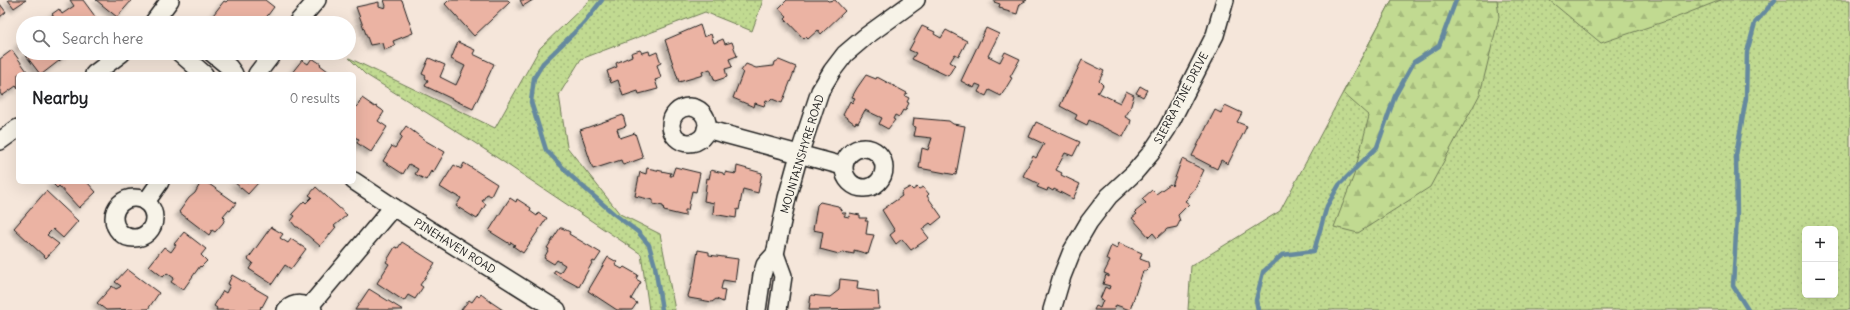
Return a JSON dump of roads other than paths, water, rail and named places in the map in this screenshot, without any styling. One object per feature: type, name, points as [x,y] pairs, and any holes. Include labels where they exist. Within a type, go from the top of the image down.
[{"type":"street","points":[[161,16],[170,0]]},
{"type":"street","points":[[303,16],[317,0]]},
{"type":"street","name":"MOUNTAINSHYRE ROAD","points":[[757,310],[762,275],[765,265],[775,254],[781,223],[799,155],[820,92],[832,71],[845,54],[865,37],[916,0]]},
{"type":"street","name":"SIERRA PINE DRIVE","points":[[1052,310],[1062,276],[1072,250],[1089,222],[1109,196],[1138,168],[1167,129],[1215,35],[1225,0]]},
{"type":"street","points":[[97,72],[113,60]]},
{"type":"street","points":[[188,60],[202,72]]},
{"type":"street","points":[[220,60],[233,72]]},
{"type":"street","points":[[259,72],[268,60]]},
{"type":"street","points":[[0,141],[16,129]]},
{"type":"street","points":[[706,129],[843,166]]},
{"type":"street","name":"PINEHAVEN ROAD","points":[[356,181],[393,207],[554,309]]},
{"type":"street","points":[[146,202],[159,184]]},
{"type":"street","points":[[286,310],[295,305],[301,304],[311,308],[393,207]]},
{"type":"street","points":[[775,254],[783,276],[778,310]]},
{"type":"waterway","points":[[602,0],[584,23],[543,63],[534,78],[531,102],[546,150],[572,177],[614,214],[638,232],[649,245],[655,266],[662,310]]},
{"type":"waterway","points":[[1258,310],[1256,300],[1263,272],[1282,255],[1314,251],[1327,206],[1339,185],[1377,147],[1395,96],[1414,62],[1439,46],[1456,0]]},
{"type":"waterway","points":[[1748,310],[1733,286],[1737,216],[1736,155],[1746,98],[1747,52],[1755,23],[1775,0]]}]
